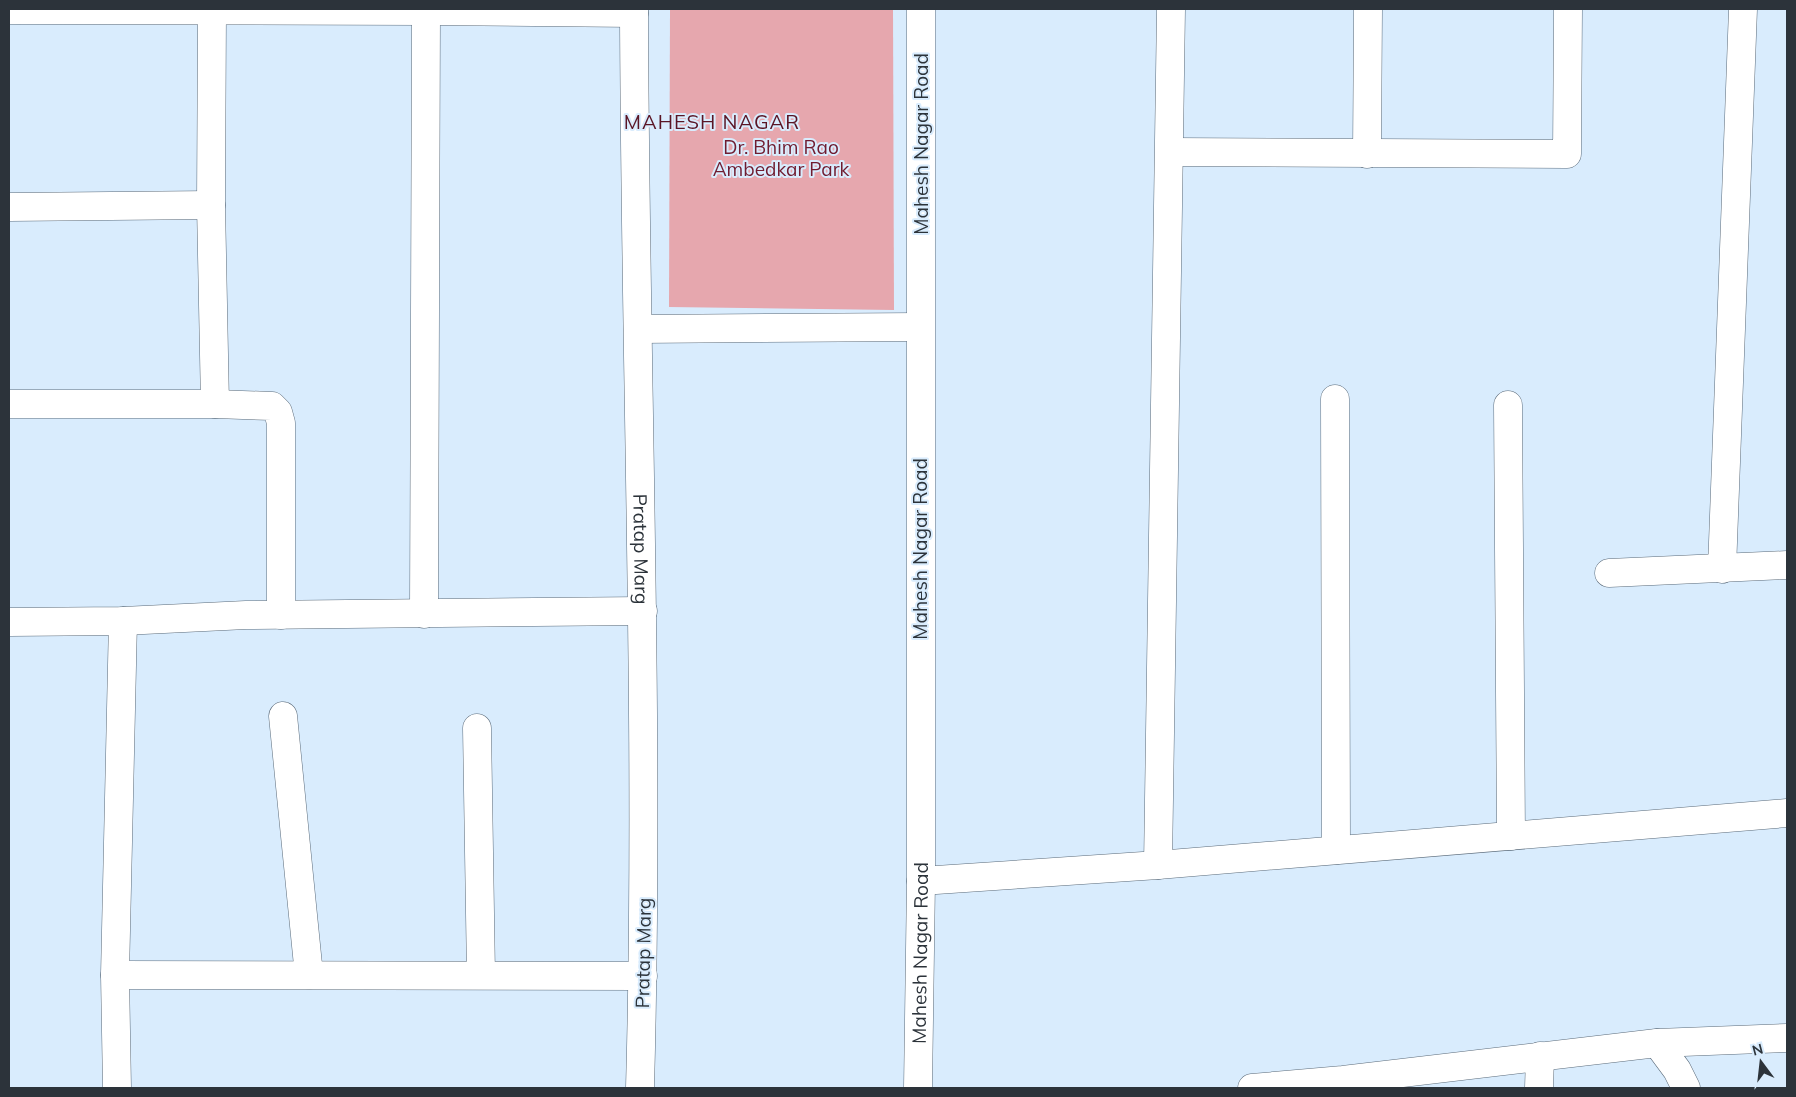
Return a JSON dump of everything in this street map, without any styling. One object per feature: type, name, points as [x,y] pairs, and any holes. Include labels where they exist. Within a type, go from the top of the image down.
[{"type":"street","name":"Mahesh Nagar Road","points":[[918,1088],[921,881],[921,9]]},
{"type":"street","points":[[1158,865],[1171,9]]},
{"type":"street","points":[[1367,154],[1368,9]]},
{"type":"street","points":[[1170,152],[1567,154],[1568,9]]},
{"type":"street","points":[[1722,569],[1743,9]]},
{"type":"street","points":[[9,10],[634,11]]},
{"type":"street","points":[[212,10],[215,404]]},
{"type":"street","points":[[424,614],[426,10]]},
{"type":"street","name":"Pratap Marg","points":[[634,11],[643,611],[643,976],[640,1088]]},
{"type":"street","points":[[9,206],[212,205]]},
{"type":"street","points":[[638,329],[920,327]]},
{"type":"street","points":[[1335,399],[1336,850]]},
{"type":"street","points":[[9,404],[215,404],[272,406],[278,412],[281,423],[281,615]]},
{"type":"street","points":[[1508,405],[1511,836]]},
{"type":"street","points":[[1608,574],[1787,565]]},
{"type":"street","points":[[9,622],[123,621],[281,615],[643,611]]},
{"type":"street","points":[[117,1088],[115,975],[123,621]]},
{"type":"street","points":[[283,716],[309,975]]},
{"type":"street","points":[[477,728],[481,975]]},
{"type":"street","points":[[921,881],[1158,865],[1787,813]]},
{"type":"street","points":[[115,975],[643,976]]},
{"type":"street","points":[[1252,1088],[1343,1084],[1540,1056],[1657,1043],[1787,1038]]},
{"type":"street","points":[[1657,1043],[1678,1070],[1686,1088]]},
{"type":"street","points":[[1539,1088],[1540,1056]]},
{"type":"green space","name":"Dr. Bhim Rao Ambedkar Park","points":[[670,9],[893,9],[894,310],[669,307]]},
{"type":"district","name":"MAHESH NAGAR","points":[[712,121]]}]
